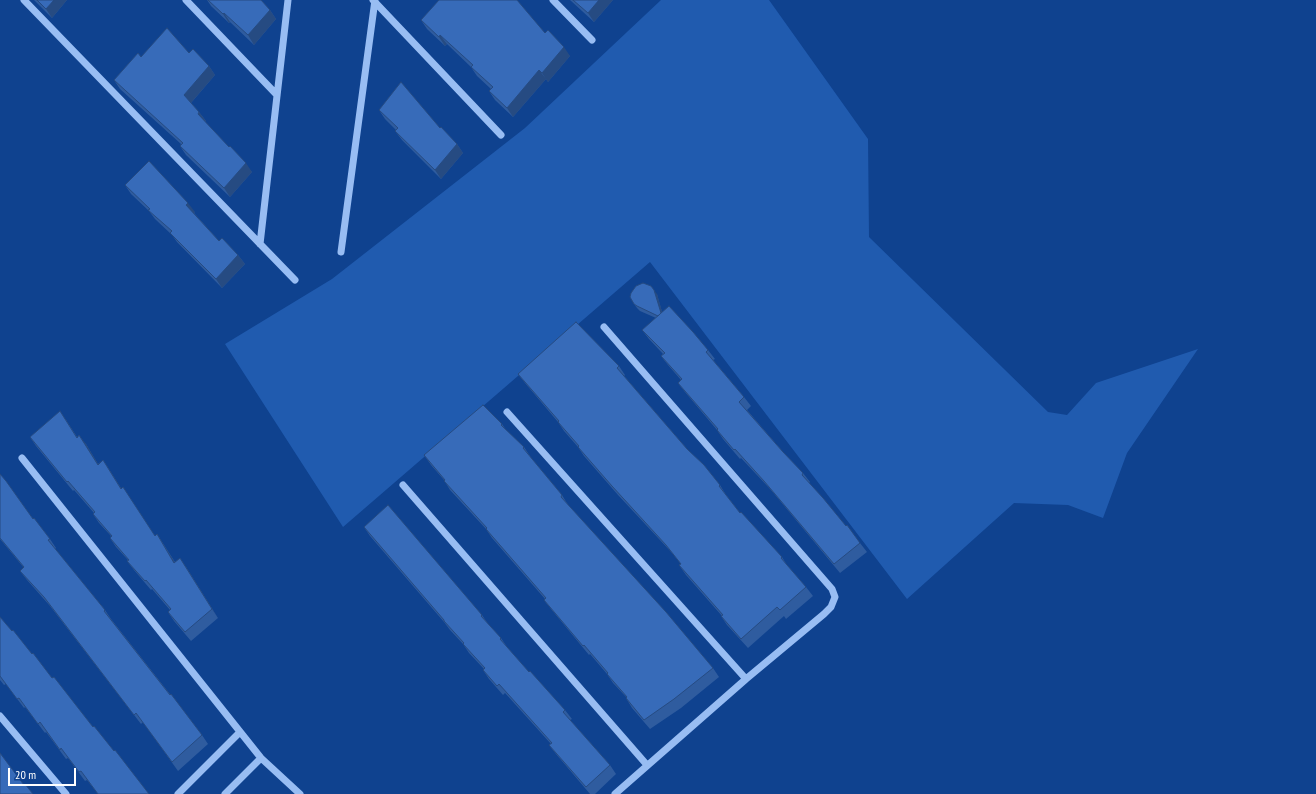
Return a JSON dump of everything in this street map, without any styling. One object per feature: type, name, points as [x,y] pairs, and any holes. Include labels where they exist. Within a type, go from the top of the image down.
[{"type":"street","points":[[24,0],[295,280]]},
{"type":"street","points":[[186,0],[277,95]]},
{"type":"street","points":[[260,244],[288,0]]},
{"type":"street","points":[[553,0],[592,40]]},
{"type":"street","points":[[374,1],[501,135]]},
{"type":"street","points":[[341,252],[374,1]]},
{"type":"street","points":[[604,327],[832,589],[835,597],[831,607],[824,614],[647,764],[615,794]]},
{"type":"street","points":[[507,412],[746,679]]},
{"type":"street","points":[[22,458],[261,758],[300,794]]},
{"type":"street","points":[[403,485],[647,764]]},
{"type":"street","points":[[0,716],[66,794]]},
{"type":"street","points":[[178,794],[240,732]]},
{"type":"street","points":[[225,794],[261,758]]},
{"type":"shaded area","points":[[661,0],[769,0],[868,139],[869,237],[1048,412],[1067,415],[1096,383],[1198,349],[1127,453],[1103,518],[1068,505],[1014,503],[907,599],[650,262],[343,527],[225,344],[332,279],[525,128]]},
{"type":"building","points":[[37,0],[54,0],[46,9]]},
{"type":"building","points":[[208,0],[261,0],[270,10],[248,35]]},
{"type":"building","points":[[439,0],[517,0],[545,33],[548,30],[564,47],[542,73],[539,70],[507,108],[489,91],[493,87],[471,67],[473,65],[421,20]]},
{"type":"building","points":[[573,0],[599,0],[588,13]]},
{"type":"building","points":[[167,28],[189,53],[193,49],[209,66],[184,95],[199,112],[198,114],[246,163],[224,188],[180,146],[183,143],[114,80],[138,53],[141,57]]},
{"type":"building","points":[[401,82],[440,128],[441,127],[457,144],[435,170],[395,131],[398,128],[379,110]]},
{"type":"building","points":[[149,161],[188,203],[186,205],[219,241],[222,238],[238,255],[216,279],[170,233],[172,231],[148,210],[150,209],[125,185]]},
{"type":"building","points":[[643,283],[651,286],[654,290],[661,313],[658,316],[634,304],[630,297],[636,286]]},
{"type":"building","points":[[669,306],[708,350],[706,352],[744,397],[739,402],[803,473],[802,475],[846,526],[847,525],[860,543],[834,564],[764,481],[735,449],[734,450],[678,383],[682,379],[661,356],[665,353],[642,330]]},
{"type":"building","points":[[576,322],[619,366],[617,368],[687,449],[704,465],[740,513],[741,512],[782,557],[781,558],[806,587],[780,610],[777,607],[741,639],[721,616],[723,615],[679,565],[681,564],[666,545],[578,447],[579,446],[558,422],[559,421],[518,374]]},
{"type":"building","points":[[483,405],[524,447],[523,448],[562,495],[561,497],[666,612],[713,668],[674,699],[644,720],[607,674],[608,673],[544,600],[546,598],[486,529],[487,528],[444,481],[445,480],[424,455]]},
{"type":"building","points":[[60,411],[77,438],[79,435],[98,465],[103,460],[121,489],[123,487],[155,536],[157,534],[174,563],[180,558],[212,609],[185,632],[168,612],[171,609],[127,561],[129,560],[110,538],[112,536],[93,514],[95,512],[68,481],[67,482],[30,437]]},
{"type":"building","points":[[0,474],[33,519],[34,518],[50,539],[48,540],[105,610],[104,611],[202,735],[172,762],[136,713],[134,715],[44,597],[20,571],[24,567],[0,538]]},
{"type":"building","points":[[388,505],[482,615],[481,616],[501,638],[500,639],[565,710],[563,712],[610,765],[586,787],[549,745],[552,743],[499,684],[497,686],[483,670],[485,668],[364,527]]},
{"type":"building","points":[[0,617],[12,631],[13,630],[32,654],[33,653],[52,678],[54,677],[93,727],[94,726],[114,751],[115,750],[149,794],[98,794],[61,748],[60,750],[40,722],[38,724],[19,698],[17,699],[0,676]]},
{"type":"building","points":[[0,753],[24,785],[25,784],[33,794],[0,794]]}]
